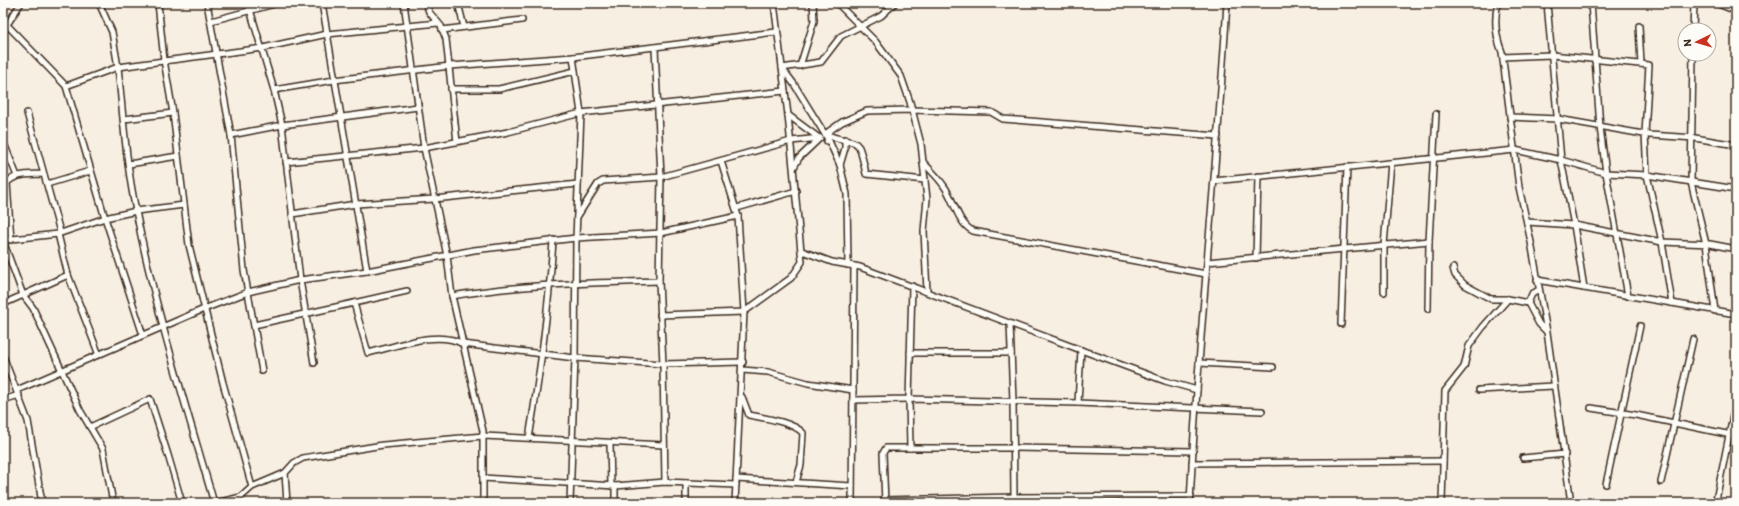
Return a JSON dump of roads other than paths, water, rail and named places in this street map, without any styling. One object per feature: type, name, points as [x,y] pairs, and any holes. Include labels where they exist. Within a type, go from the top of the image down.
[{"type":"street","points":[[3,31],[21,3]]},
{"type":"street","points":[[99,3],[112,32],[118,67],[136,211],[163,327],[215,503],[241,497],[252,487],[285,473],[294,463],[303,458],[383,445],[483,436],[664,445]]},
{"type":"street","points":[[158,3],[164,60],[173,113],[189,245],[204,309],[252,487]]},
{"type":"street","points":[[207,3],[218,54],[231,134],[244,270],[262,371]]},
{"type":"street","points":[[248,3],[263,48],[282,125],[300,280],[314,364]]},
{"type":"street","points":[[211,21],[278,3]]},
{"type":"street","points":[[322,3],[340,118],[348,154],[367,270]]},
{"type":"street","points":[[404,3],[424,148],[446,256],[452,296],[483,436],[483,503]]},
{"type":"street","points":[[426,3],[429,12],[442,30],[450,66],[457,142]]},
{"type":"street","points":[[458,3],[464,27]]},
{"type":"street","points":[[660,315],[744,312],[790,278],[802,262],[791,141],[776,32],[774,3]]},
{"type":"street","points":[[800,66],[814,21],[813,3]]},
{"type":"street","points":[[837,3],[862,27],[901,76],[912,110],[921,144],[927,199],[924,231],[927,291]]},
{"type":"street","points":[[782,68],[821,62],[841,36],[862,27],[881,16],[895,3]]},
{"type":"street","points":[[1190,503],[1197,390],[1218,136],[1227,3]]},
{"type":"street","points":[[1498,3],[1495,14],[1498,41],[1503,58],[1519,187],[1527,222],[1538,290],[1547,332],[1565,454],[1570,503]]},
{"type":"street","points":[[1548,3],[1561,160],[1574,225],[1584,288]]},
{"type":"street","points":[[1591,3],[1600,127],[1606,173],[1628,296]]},
{"type":"street","points":[[1693,22],[1694,3]]},
{"type":"street","points":[[1716,3],[1736,11]]},
{"type":"street","points":[[3,17],[7,25],[66,86],[104,218],[143,335]]},
{"type":"street","points":[[442,30],[522,20]]},
{"type":"street","points":[[66,86],[118,67],[263,48],[327,34],[438,23]]},
{"type":"street","points":[[1639,26],[1641,64]]},
{"type":"street","points":[[274,90],[334,80],[450,66],[573,57],[776,32]]},
{"type":"street","points":[[655,48],[661,177],[659,281],[663,364],[665,482]]},
{"type":"street","points":[[1503,58],[1552,55],[1649,64],[1645,134],[1647,175],[1662,242],[1672,303]]},
{"type":"street","points":[[570,503],[575,358],[576,238],[581,113],[573,57]]},
{"type":"street","points":[[1693,62],[1691,182],[1706,244],[1715,311]]},
{"type":"street","points":[[782,68],[794,84],[825,134],[840,165],[847,194],[848,265]]},
{"type":"street","points":[[451,89],[499,89],[575,71]]},
{"type":"street","points":[[286,162],[348,154],[424,148],[508,132],[581,113],[785,92]]},
{"type":"street","points":[[231,134],[282,125],[418,107]]},
{"type":"street","points":[[825,134],[842,122],[867,111],[912,110],[991,112],[1003,119],[1218,136]]},
{"type":"street","points":[[27,113],[47,184],[68,275],[99,355]]},
{"type":"street","points":[[124,119],[173,113]]},
{"type":"street","points":[[1428,309],[1429,241],[1436,114]]},
{"type":"street","points":[[788,115],[820,138],[829,141]]},
{"type":"street","points":[[1510,117],[1558,119],[1645,134],[1691,138],[1736,145]]},
{"type":"street","points":[[825,134],[854,141],[860,147],[866,174],[925,180]]},
{"type":"street","points":[[577,218],[598,184],[603,181],[661,177],[791,141],[820,138]]},
{"type":"street","points":[[793,167],[799,158],[820,138]]},
{"type":"street","points":[[840,165],[845,148],[845,139]]},
{"type":"street","points":[[3,141],[17,176]]},
{"type":"street","points":[[1214,181],[1515,150],[1561,160],[1606,173],[1647,175],[1736,189]]},
{"type":"street","points":[[129,164],[178,156]]},
{"type":"street","points":[[721,161],[738,216],[744,312],[743,362],[735,503]]},
{"type":"street","points":[[923,162],[945,186],[961,218],[968,228],[973,231],[1206,274]]},
{"type":"street","points":[[1384,292],[1384,245],[1391,163]]},
{"type":"street","points":[[1341,324],[1347,167]]},
{"type":"street","points":[[47,184],[90,171]]},
{"type":"street","points":[[11,240],[7,183],[10,178],[17,176],[43,174]]},
{"type":"street","points":[[1256,258],[1258,176]]},
{"type":"street","points":[[292,214],[356,204],[434,199],[578,184]]},
{"type":"street","points":[[736,208],[796,191]]},
{"type":"street","points":[[113,503],[103,450],[62,372],[33,308],[23,295],[3,240],[59,233],[104,218],[136,211],[184,205]]},
{"type":"street","points":[[17,390],[62,372],[204,309],[248,292],[300,280],[446,256],[553,240],[661,233],[738,216]]},
{"type":"street","points":[[1527,222],[1574,225],[1662,242],[1706,244],[1736,248]]},
{"type":"street","points":[[529,438],[539,383],[541,354],[550,285],[553,240]]},
{"type":"street","points":[[1207,262],[1429,241]]},
{"type":"street","points":[[802,251],[832,262],[854,266],[927,291],[1080,350],[1165,381],[1197,390]]},
{"type":"street","points":[[852,503],[854,266]]},
{"type":"street","points":[[1453,268],[1455,275],[1465,285],[1491,299],[1508,299],[1528,304],[1539,324],[1547,332]]},
{"type":"street","points":[[3,304],[68,275]]},
{"type":"street","points":[[1537,280],[1736,314]]},
{"type":"street","points":[[452,296],[489,289],[659,281]]},
{"type":"street","points":[[910,448],[909,399],[912,286]]},
{"type":"street","points":[[1528,304],[1532,294],[1538,290]]},
{"type":"street","points":[[254,325],[407,291]]},
{"type":"street","points":[[1442,503],[1445,391],[1464,367],[1469,346],[1483,326],[1508,299]]},
{"type":"street","points":[[354,303],[368,353],[437,337],[454,339],[463,344],[575,358],[663,364],[743,362]]},
{"type":"street","points":[[1010,324],[1013,401],[1014,503]]},
{"type":"street","points":[[1606,484],[1640,326]]},
{"type":"street","points":[[1661,482],[1693,339]]},
{"type":"street","points":[[1078,403],[1080,350]]},
{"type":"street","points":[[910,353],[1011,354]]},
{"type":"street","points":[[3,356],[28,421],[42,503]]},
{"type":"street","points":[[1199,363],[1272,366]]},
{"type":"street","points":[[742,370],[768,372],[808,383],[853,390]]},
{"type":"street","points":[[1479,390],[1554,386]]},
{"type":"street","points":[[3,400],[19,395]]},
{"type":"street","points":[[741,396],[749,415],[782,423],[799,429],[803,433],[801,464],[796,482]]},
{"type":"street","points":[[90,427],[150,399],[182,503]]},
{"type":"street","points":[[853,400],[909,399],[1013,401],[1262,411]]},
{"type":"street","points":[[1716,500],[1736,401]]},
{"type":"street","points":[[1591,408],[1736,436]]},
{"type":"street","points":[[610,443],[613,486],[616,503]]},
{"type":"street","points":[[1191,496],[1014,497],[884,501],[884,449],[1014,448],[1193,451]]},
{"type":"street","points":[[1523,458],[1565,454]]},
{"type":"street","points":[[1192,462],[1443,461]]},
{"type":"street","points":[[285,473],[287,503]]},
{"type":"street","points":[[482,478],[613,486],[665,482],[736,485]]},
{"type":"street","points":[[736,479],[852,486]]},
{"type":"street","points":[[686,483],[686,503]]}]
